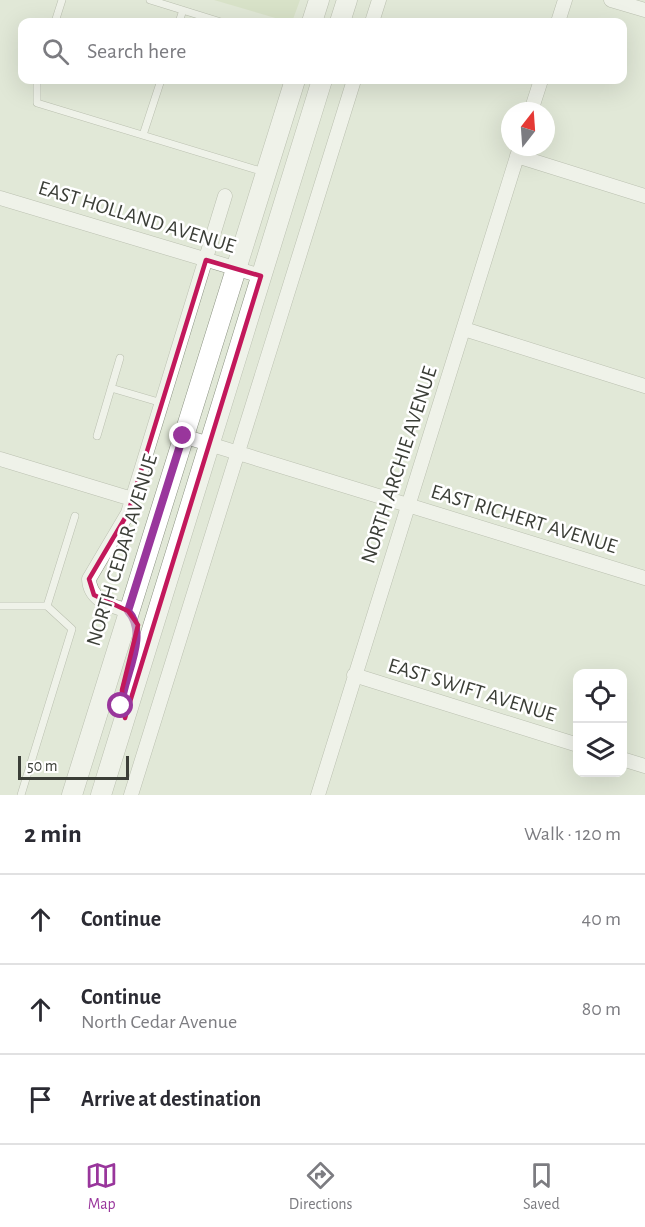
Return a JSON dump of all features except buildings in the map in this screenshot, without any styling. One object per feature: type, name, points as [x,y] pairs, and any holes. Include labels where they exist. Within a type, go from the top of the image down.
[{"type":"main road","points":[[313,18],[319,0]]},
{"type":"main road","points":[[341,18],[347,0]]},
{"type":"main road","name":"NORTH CEDAR AVENUE","points":[[72,795],[294,84]]},
{"type":"main road","points":[[101,795],[321,84]]},
{"type":"main road","points":[[125,718],[121,706],[122,690],[137,637],[138,625],[128,611]]},
{"type":"street","points":[[373,18],[379,0]]},
{"type":"street","points":[[559,18],[565,0]]},
{"type":"street","points":[[611,0],[645,10]]},
{"type":"street","points":[[131,795],[353,84]]},
{"type":"street","points":[[534,102],[539,84]]},
{"type":"street","name":"NORTH ARCHIE AVENUE","points":[[318,795],[517,156]]},
{"type":"street","points":[[533,156],[645,196]]},
{"type":"street","points":[[128,611],[103,602],[94,596],[89,579],[114,540],[132,499],[225,196]]},
{"type":"street","name":"EAST HOLLAND AVENUE","points":[[0,198],[261,276]]},
{"type":"street","points":[[464,329],[645,386]]},
{"type":"street","name":"EAST RICHERT AVENUE","points":[[183,436],[645,578]]},
{"type":"street","points":[[0,459],[132,499]]},
{"type":"street","name":"EAST SWIFT AVENUE","points":[[354,675],[573,743]]},
{"type":"street","points":[[627,761],[645,766]]},
{"type":"lane","points":[[56,18],[62,0]]},
{"type":"lane","points":[[150,0],[208,18]]},
{"type":"lane","points":[[180,18],[183,10]]},
{"type":"lane","points":[[37,84],[37,103],[266,173]]},
{"type":"lane","points":[[143,135],[160,84]]},
{"type":"lane","points":[[97,436],[120,358]]},
{"type":"lane","points":[[111,388],[162,402]]},
{"type":"lane","points":[[47,606],[75,516]]},
{"type":"lane","points":[[0,606],[47,606],[72,629],[21,795]]},
{"type":"highlighted area","points":[[206,260],[261,276],[125,718],[122,690],[138,625],[128,611],[94,595],[89,579],[128,513]]},
{"type":"green space","points":[[214,0],[300,0],[293,18],[275,18]]},
{"type":"route","points":[[121,706],[122,690],[137,637],[138,625],[128,611],[183,436]]}]
